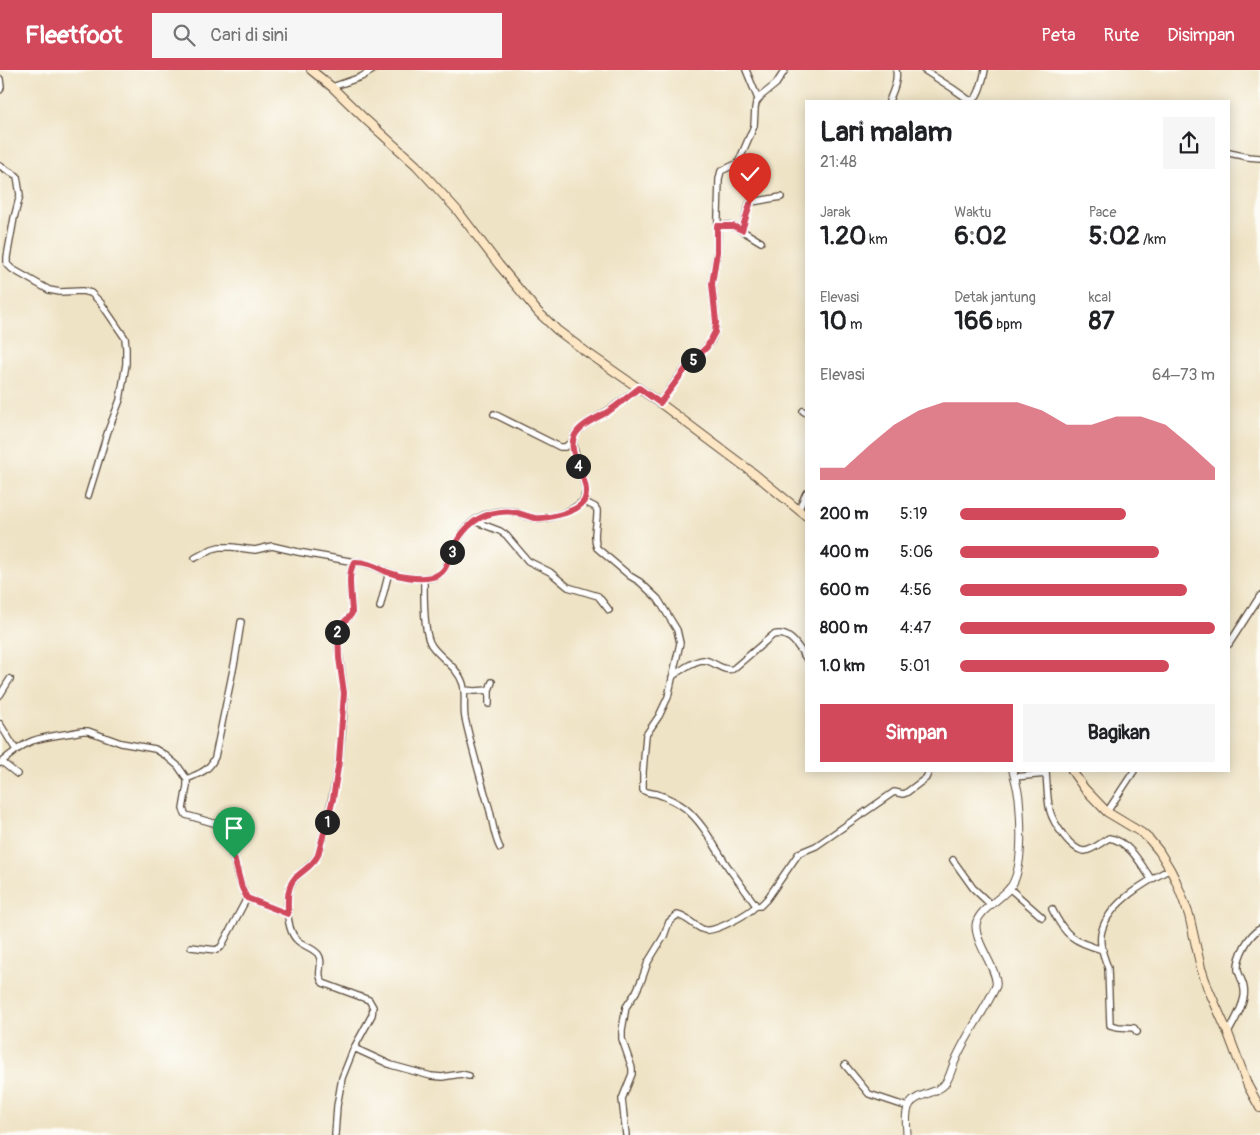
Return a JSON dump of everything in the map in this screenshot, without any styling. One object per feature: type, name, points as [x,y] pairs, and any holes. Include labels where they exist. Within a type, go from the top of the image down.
[{"type":"main road","points":[[311,70],[416,165],[457,210],[532,307],[557,330],[660,403],[756,475],[805,515]]},
{"type":"main road","points":[[1073,772],[1084,788],[1107,812],[1142,833],[1155,846],[1170,869],[1189,915],[1206,986],[1228,1033],[1248,1086],[1260,1108]]},
{"type":"street","points":[[332,87],[361,77],[373,70]]},
{"type":"street","points":[[746,70],[758,99]]},
{"type":"street","points":[[660,403],[690,363],[707,347],[715,332],[716,322],[712,284],[722,226],[719,179],[721,172],[738,163],[751,134],[758,99],[776,84],[785,70]]},
{"type":"street","points":[[889,100],[895,88],[896,70]]},
{"type":"street","points":[[924,70],[969,100],[976,97],[982,84],[985,70]]},
{"type":"street","points":[[0,79],[0,90]]},
{"type":"street","points":[[1230,153],[1260,158]]},
{"type":"street","points":[[0,166],[17,176],[20,195],[6,257],[7,264],[12,269],[49,290],[91,293],[101,303],[125,338],[126,364],[120,400],[108,431],[88,496]]},
{"type":"street","points":[[742,230],[752,202],[781,197]]},
{"type":"street","points":[[722,226],[736,227],[761,242]]},
{"type":"street","points":[[195,558],[219,547],[255,550],[272,546],[371,564],[403,576],[424,578],[440,575],[445,569],[453,548],[474,521],[487,515],[508,511],[536,518],[553,516],[574,509],[584,502],[586,490],[577,462],[573,441],[575,434],[639,388]]},
{"type":"street","points":[[494,414],[560,447],[565,447],[573,441]]},
{"type":"street","points":[[798,509],[805,495]]},
{"type":"street","points":[[584,502],[595,507],[597,510],[595,538],[597,548],[658,599],[677,630],[680,643],[668,697],[660,716],[646,735],[643,790],[674,801],[695,817],[756,906]]},
{"type":"street","points":[[474,521],[500,531],[506,535],[528,561],[550,572],[568,587],[598,596],[609,610]]},
{"type":"street","points":[[335,1135],[339,1090],[345,1068],[372,1015],[374,1007],[369,1000],[323,983],[320,980],[320,959],[318,955],[310,948],[301,944],[291,932],[288,901],[290,888],[295,878],[309,867],[318,855],[335,789],[344,693],[339,658],[338,630],[352,613],[351,569],[355,562]]},
{"type":"street","points":[[380,607],[389,572]]},
{"type":"street","points":[[424,578],[424,600],[429,642],[453,667],[462,681],[469,735],[494,832],[500,848]]},
{"type":"street","points":[[1230,642],[1260,596]]},
{"type":"street","points":[[187,779],[210,767],[215,757],[241,622]]},
{"type":"street","points":[[672,677],[691,664],[703,660],[728,670],[733,669],[778,634],[791,637],[805,657]]},
{"type":"street","points":[[0,695],[10,679]]},
{"type":"street","points":[[489,704],[489,690],[492,682]]},
{"type":"street","points":[[464,690],[489,690]]},
{"type":"street","points":[[0,724],[16,750]]},
{"type":"street","points":[[17,774],[1,763],[16,750],[31,741],[82,731],[121,743],[160,751],[178,766],[187,779],[188,786],[183,809],[186,815],[217,824],[227,829],[231,840],[236,871],[247,898],[288,914]]},
{"type":"street","points":[[626,1135],[622,1099],[632,1074],[632,1068],[622,1039],[626,1007],[636,992],[648,962],[664,936],[669,922],[677,915],[682,916],[700,928],[708,930],[746,914],[756,906],[760,906],[801,851],[816,846],[894,792],[906,793],[926,778],[929,772]]},
{"type":"street","points":[[906,1135],[908,1107],[914,1100],[945,1085],[960,1052],[996,986],[996,979],[976,924],[979,917],[988,907],[1013,883],[1017,871],[1021,835],[1019,798],[1014,774],[1046,773],[1049,808],[1052,816],[1068,842],[1077,849],[1086,851],[1109,838],[1119,841],[1138,860],[1152,879]]},
{"type":"street","points":[[1107,812],[1133,773]]},
{"type":"street","points":[[954,860],[967,881],[988,907]]},
{"type":"street","points":[[1137,1032],[1134,1028],[1118,1028],[1110,1025],[1108,968],[1101,942],[1102,931],[1110,914],[1125,898],[1170,869]]},
{"type":"street","points":[[1009,888],[1042,917]]},
{"type":"street","points":[[191,948],[216,950],[220,947],[247,898]]},
{"type":"street","points":[[1052,909],[1059,924],[1069,936],[1086,946],[1103,950]]},
{"type":"street","points":[[1228,1033],[1244,998],[1238,962],[1252,935],[1260,929]]},
{"type":"street","points":[[354,1048],[391,1065],[430,1076],[442,1077],[462,1074],[469,1076]]},
{"type":"street","points":[[844,1065],[869,1094],[908,1107]]},
{"type":"route","points":[[234,858],[236,871],[247,898],[288,914],[288,894],[292,883],[295,878],[309,867],[318,855],[335,789],[344,703],[337,635],[340,626],[352,613],[350,576],[352,565],[355,562],[364,562],[396,575],[433,577],[440,575],[445,569],[453,548],[460,537],[470,524],[478,518],[497,512],[508,511],[536,518],[545,518],[574,509],[584,502],[586,490],[574,448],[575,434],[586,424],[639,388],[660,403],[690,363],[704,351],[714,336],[716,327],[712,276],[717,252],[717,226],[728,225],[742,230],[750,204]]}]
